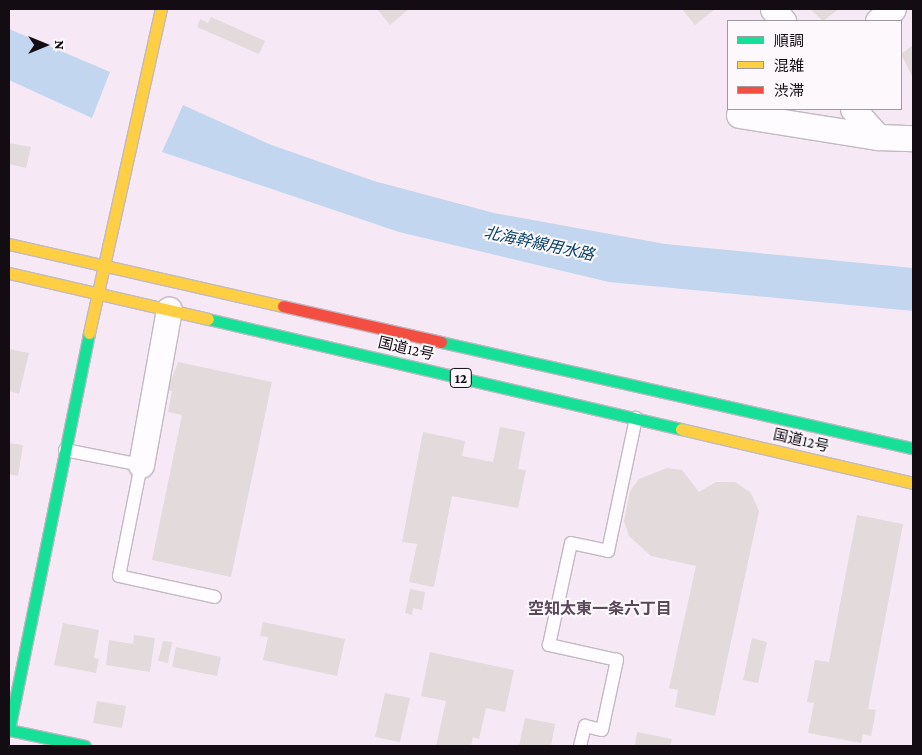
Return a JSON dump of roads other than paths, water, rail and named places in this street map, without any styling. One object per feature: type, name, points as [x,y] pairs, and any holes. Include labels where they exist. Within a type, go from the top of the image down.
[{"type":"main road","points":[[85,746],[9,730],[97,293],[161,9]]},
{"type":"main road","name":"国道12号","points":[[9,244],[913,448]]},
{"type":"main road","name":"国道12号","points":[[9,274],[913,483]]},
{"type":"street","points":[[773,9],[782,20]]},
{"type":"street","points":[[879,20],[893,9]]},
{"type":"street","points":[[855,110],[878,138]]},
{"type":"street","points":[[739,115],[878,138],[913,138]]},
{"type":"street","points":[[141,465],[169,310]]},
{"type":"lane","points":[[580,746],[585,726],[602,730],[617,660],[549,645],[571,543],[608,551],[636,418]]},
{"type":"lane","points":[[65,450],[141,465],[119,576],[214,597]]},
{"type":"water","points":[[9,29],[110,72],[92,118],[9,80]]},
{"type":"water","name":"北海幹線用水路","points":[[183,105],[269,144],[374,181],[494,213],[665,244],[913,268],[913,311],[609,282],[399,232],[162,152]]},
{"type":"district","name":"空知太東一条六丁目","points":[[600,609]]}]
